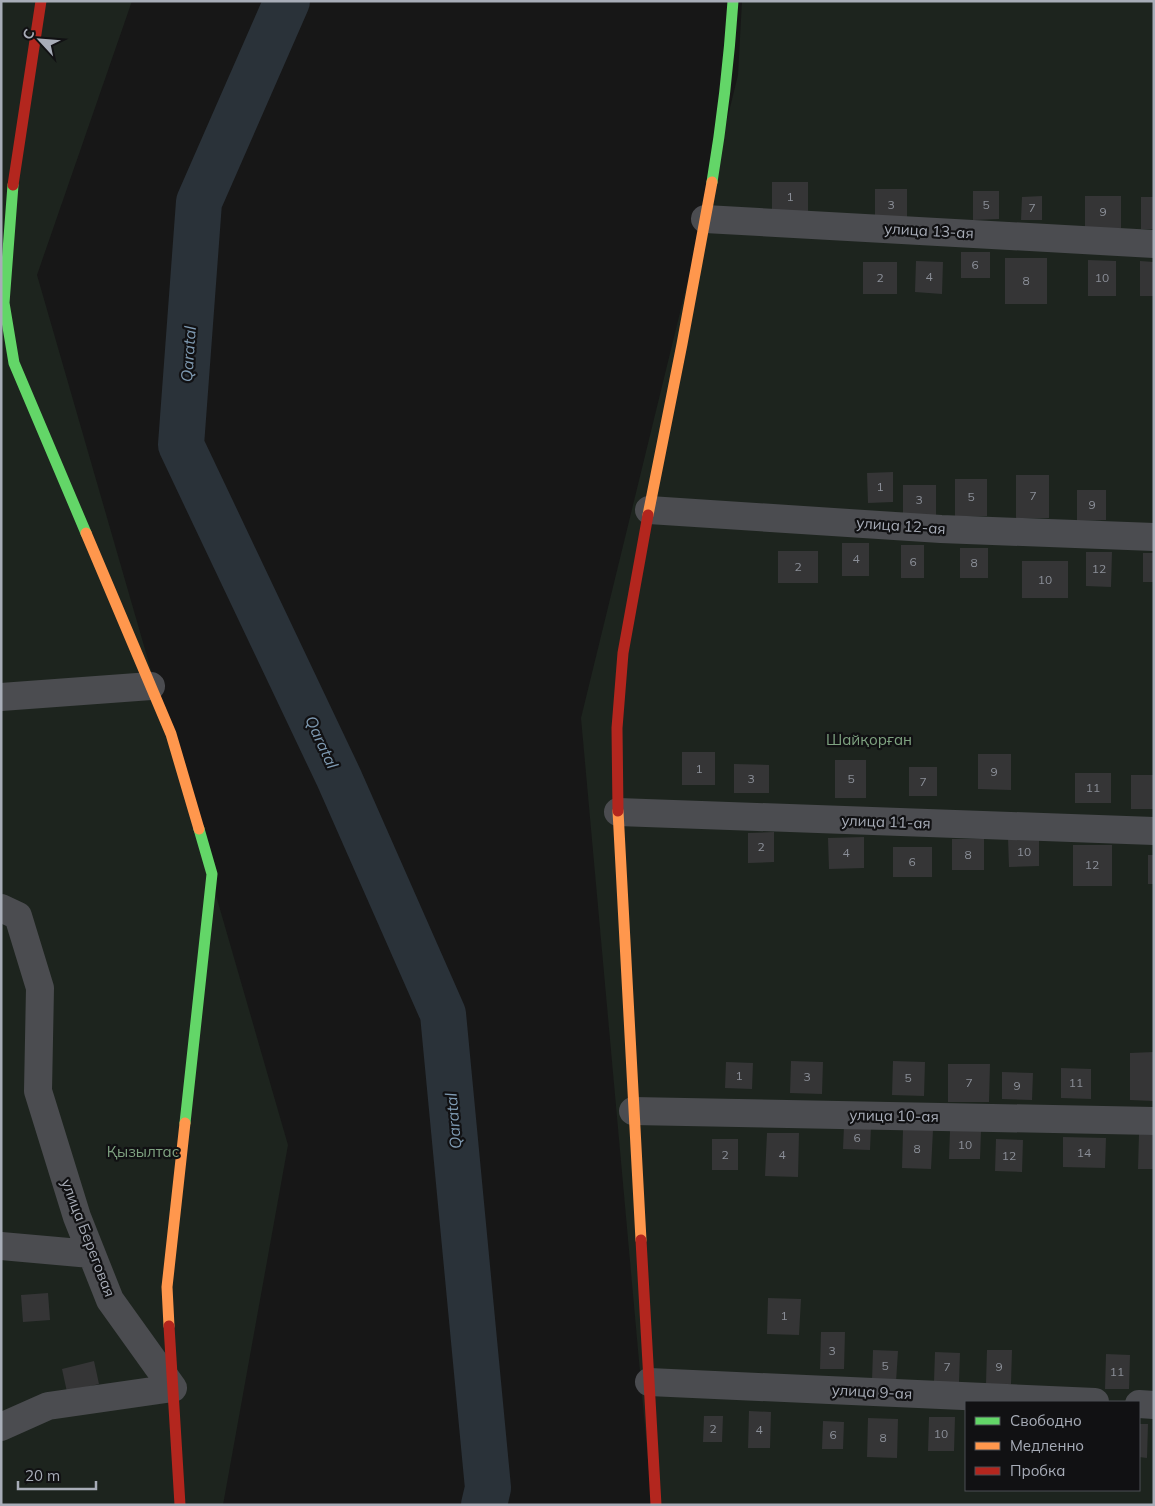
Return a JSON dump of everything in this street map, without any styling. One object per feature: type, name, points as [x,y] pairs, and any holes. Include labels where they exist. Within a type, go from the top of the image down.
[{"type":"street","points":[[41,1],[12,192],[3,304],[14,363],[171,734],[212,874],[167,1287],[180,1505]]},
{"type":"street","points":[[656,1505],[633,1112],[618,812],[617,728],[623,653],[718,147],[731,34],[732,1]]},
{"type":"street","name":"улица 13-ая","points":[[705,219],[1154,244]]},
{"type":"street","name":"улица 12-ая","points":[[649,510],[941,529],[1154,537]]},
{"type":"street","points":[[1,697],[151,686]]},
{"type":"street","name":"улица 11-ая","points":[[618,812],[1154,831]]},
{"type":"street","name":"улица Береговая","points":[[1,908],[18,916],[40,988],[38,1091],[77,1217],[110,1300],[173,1388]]},
{"type":"street","name":"улица 10-ая","points":[[633,1112],[1154,1121]]},
{"type":"street","points":[[1,1246],[92,1254]]},
{"type":"street","name":"улица 9-ая","points":[[648,1382],[1073,1401]]},
{"type":"street","points":[[1,1427],[48,1406],[173,1388]]},
{"type":"street","points":[[1140,1404],[1154,1405]]},
{"type":"green space","name":"Қызылтас","points":[[1,1],[132,1],[37,275],[288,1145],[223,1505],[1,1505]]},
{"type":"green space","name":"Шайқорған","points":[[742,1],[1154,1],[1154,1505],[652,1505],[581,718],[738,75]]},
{"type":"building","points":[[772,182],[808,182],[808,212],[772,213]]},
{"type":"building","points":[[875,189],[907,189],[907,221],[875,221]]},
{"type":"building","points":[[973,191],[999,191],[999,219],[973,220]]},
{"type":"building","points":[[1042,196],[1042,220],[1021,220],[1022,197]]},
{"type":"building","points":[[1085,196],[1121,196],[1121,228],[1085,229]]},
{"type":"building","points":[[1141,197],[1154,197],[1154,229],[1141,229]]},
{"type":"building","points":[[961,252],[990,252],[990,278],[961,278]]},
{"type":"building","points":[[1005,258],[1047,258],[1047,304],[1005,304]]},
{"type":"building","points":[[1088,260],[1116,261],[1116,296],[1088,296]]},
{"type":"building","points":[[916,261],[943,262],[942,294],[915,292]]},
{"type":"building","points":[[1140,261],[1154,262],[1154,296],[1140,296]]},
{"type":"building","points":[[863,262],[897,262],[897,294],[863,294]]},
{"type":"building","points":[[893,472],[893,502],[868,503],[867,473]]},
{"type":"building","points":[[1016,475],[1049,475],[1049,518],[1016,518]]},
{"type":"building","points":[[955,479],[987,479],[987,516],[955,516]]},
{"type":"building","points":[[903,485],[936,485],[936,516],[903,516]]},
{"type":"building","points":[[1077,490],[1106,490],[1106,520],[1077,521]]},
{"type":"building","points":[[842,543],[869,543],[869,576],[842,576]]},
{"type":"building","points":[[901,545],[924,545],[924,578],[901,578]]},
{"type":"building","points":[[960,548],[988,548],[988,578],[960,578]]},
{"type":"building","points":[[778,551],[818,551],[818,583],[778,583]]},
{"type":"building","points":[[1086,552],[1112,552],[1111,587],[1086,586]]},
{"type":"building","points":[[1143,553],[1154,553],[1154,582],[1143,582]]},
{"type":"building","points":[[1022,561],[1068,561],[1068,598],[1022,598]]},
{"type":"building","points":[[682,752],[715,752],[715,785],[682,785]]},
{"type":"building","points":[[978,754],[1011,754],[1011,790],[978,789]]},
{"type":"building","points":[[835,760],[866,760],[866,798],[835,798]]},
{"type":"building","points":[[734,764],[769,765],[769,793],[734,793]]},
{"type":"building","points":[[909,767],[937,767],[937,796],[909,796]]},
{"type":"building","points":[[1075,773],[1111,773],[1111,803],[1075,803]]},
{"type":"building","points":[[1131,775],[1154,775],[1154,809],[1131,809]]},
{"type":"building","points":[[774,832],[774,862],[748,863],[748,833]]},
{"type":"building","points":[[864,837],[864,868],[829,869],[828,838]]},
{"type":"building","points":[[1008,838],[1039,838],[1039,866],[1009,867]]},
{"type":"building","points":[[952,839],[984,839],[984,870],[952,870]]},
{"type":"building","points":[[1073,845],[1112,845],[1112,886],[1073,886]]},
{"type":"building","points":[[893,847],[932,847],[932,877],[893,877]]},
{"type":"building","points":[[1148,855],[1154,855],[1154,884],[1148,884]]},
{"type":"building","points":[[1154,1052],[1154,1101],[1130,1100],[1130,1053]]},
{"type":"building","points":[[791,1061],[823,1062],[822,1094],[790,1093]]},
{"type":"building","points":[[893,1061],[925,1062],[924,1096],[892,1095]]},
{"type":"building","points":[[726,1062],[753,1063],[752,1089],[725,1088]]},
{"type":"building","points":[[948,1064],[990,1064],[989,1102],[948,1102]]},
{"type":"building","points":[[1061,1068],[1091,1069],[1091,1099],[1061,1098]]},
{"type":"building","points":[[1002,1072],[1033,1073],[1032,1100],[1002,1099]]},
{"type":"building","points":[[844,1126],[871,1126],[870,1150],[843,1149]]},
{"type":"building","points":[[903,1129],[933,1130],[931,1169],[902,1168]]},
{"type":"building","points":[[950,1131],[981,1131],[980,1159],[949,1159]]},
{"type":"building","points":[[767,1133],[799,1133],[798,1177],[765,1176]]},
{"type":"building","points":[[1139,1134],[1154,1135],[1154,1169],[1138,1169]]},
{"type":"building","points":[[1063,1137],[1106,1138],[1105,1168],[1063,1167]]},
{"type":"building","points":[[712,1139],[738,1139],[738,1170],[712,1170]]},
{"type":"building","points":[[996,1139],[1023,1140],[1022,1172],[995,1171]]},
{"type":"building","points":[[48,1293],[50,1320],[23,1322],[21,1295]]},
{"type":"building","points":[[768,1298],[801,1299],[799,1335],[767,1334]]},
{"type":"building","points":[[821,1332],[845,1332],[844,1369],[820,1369]]},
{"type":"building","points":[[873,1350],[898,1351],[896,1382],[872,1381]]},
{"type":"building","points":[[987,1350],[1012,1350],[1011,1384],[986,1384]]},
{"type":"building","points":[[935,1352],[960,1353],[959,1382],[934,1382]]},
{"type":"building","points":[[1106,1354],[1130,1355],[1129,1389],[1105,1389]]},
{"type":"building","points":[[94,1361],[99,1384],[67,1392],[62,1369]]},
{"type":"building","points":[[749,1411],[771,1412],[770,1448],[748,1448]]},
{"type":"building","points":[[704,1416],[723,1416],[722,1442],[703,1442]]},
{"type":"building","points":[[929,1417],[955,1417],[954,1451],[928,1451]]},
{"type":"building","points":[[868,1418],[898,1419],[897,1458],[867,1457]]},
{"type":"building","points":[[823,1421],[844,1422],[843,1449],[822,1449]]},
{"type":"building","points":[[1140,1424],[1148,1424],[1147,1458],[1140,1457]]},
{"type":"waterway","name":"Qaratal","points":[[287,1],[199,202],[181,445],[339,778],[443,1014],[488,1488],[484,1505]]},
{"type":"traffic: fast","points":[[712,182],[725,91],[733,1]]},
{"type":"traffic: fast","points":[[13,185],[4,303],[14,363],[86,533]]},
{"type":"traffic: fast","points":[[185,1123],[212,874],[199,829]]},
{"type":"traffic: slow","points":[[648,515],[712,182]]},
{"type":"traffic: slow","points":[[86,533],[171,734],[199,829]]},
{"type":"traffic: slow","points":[[618,811],[641,1240]]},
{"type":"traffic: slow","points":[[169,1326],[167,1287],[185,1123]]},
{"type":"traffic: jam","points":[[13,185],[41,1]]},
{"type":"traffic: jam","points":[[618,811],[617,728],[623,653],[648,515]]},
{"type":"traffic: jam","points":[[641,1240],[656,1505]]},
{"type":"traffic: jam","points":[[169,1326],[180,1505]]}]
